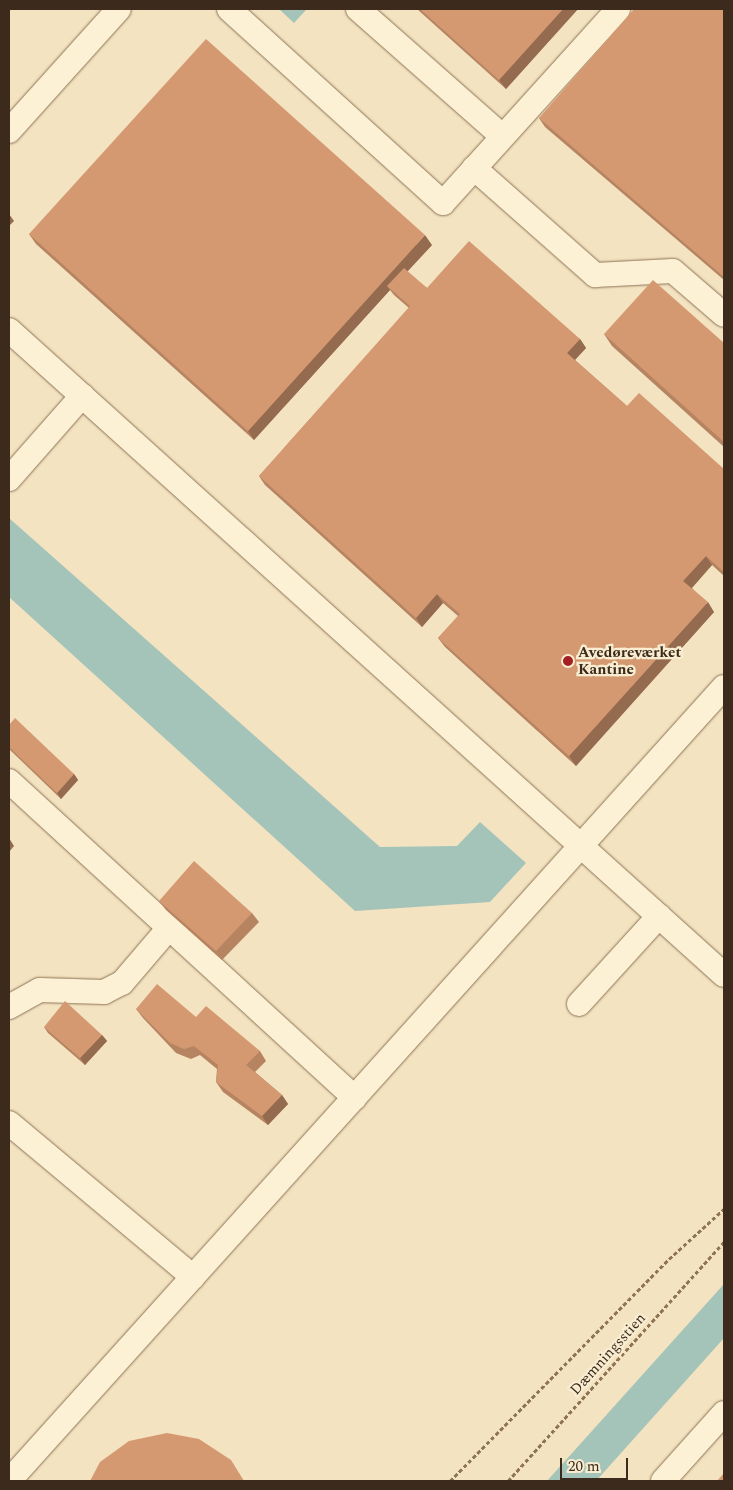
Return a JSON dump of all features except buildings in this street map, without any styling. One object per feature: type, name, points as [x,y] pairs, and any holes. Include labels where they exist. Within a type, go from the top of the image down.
[{"type":"street","points":[[9,132],[119,9]]},
{"type":"street","points":[[229,9],[443,203],[618,9]]},
{"type":"street","points":[[358,9],[502,136]]},
{"type":"street","points":[[474,168],[595,275],[673,271],[724,315]]},
{"type":"street","points":[[9,330],[724,975]]},
{"type":"street","points":[[10,478],[82,396]]},
{"type":"street","points":[[9,1481],[724,687]]},
{"type":"street","points":[[9,781],[355,1098]]},
{"type":"street","points":[[579,1004],[659,916]]},
{"type":"street","points":[[9,1007],[40,990],[104,992],[122,983],[169,928]]},
{"type":"street","points":[[13,1134],[193,1278]]},
{"type":"street","points":[[663,1481],[724,1413]]},
{"type":"path","points":[[450,1481],[669,1259],[724,1209]]},
{"type":"path","name":"Dæmningsstien","points":[[508,1481],[724,1242]]},
{"type":"water","points":[[279,9],[305,9],[306,10],[294,23]]},
{"type":"water","points":[[9,518],[380,847],[457,846],[480,822],[526,863],[490,902],[355,911],[9,597]]},
{"type":"water","points":[[724,1284],[724,1338],[596,1481],[547,1481]]},
{"type":"place","name":"Avedøreværket Kantine","points":[[568,661]]}]
